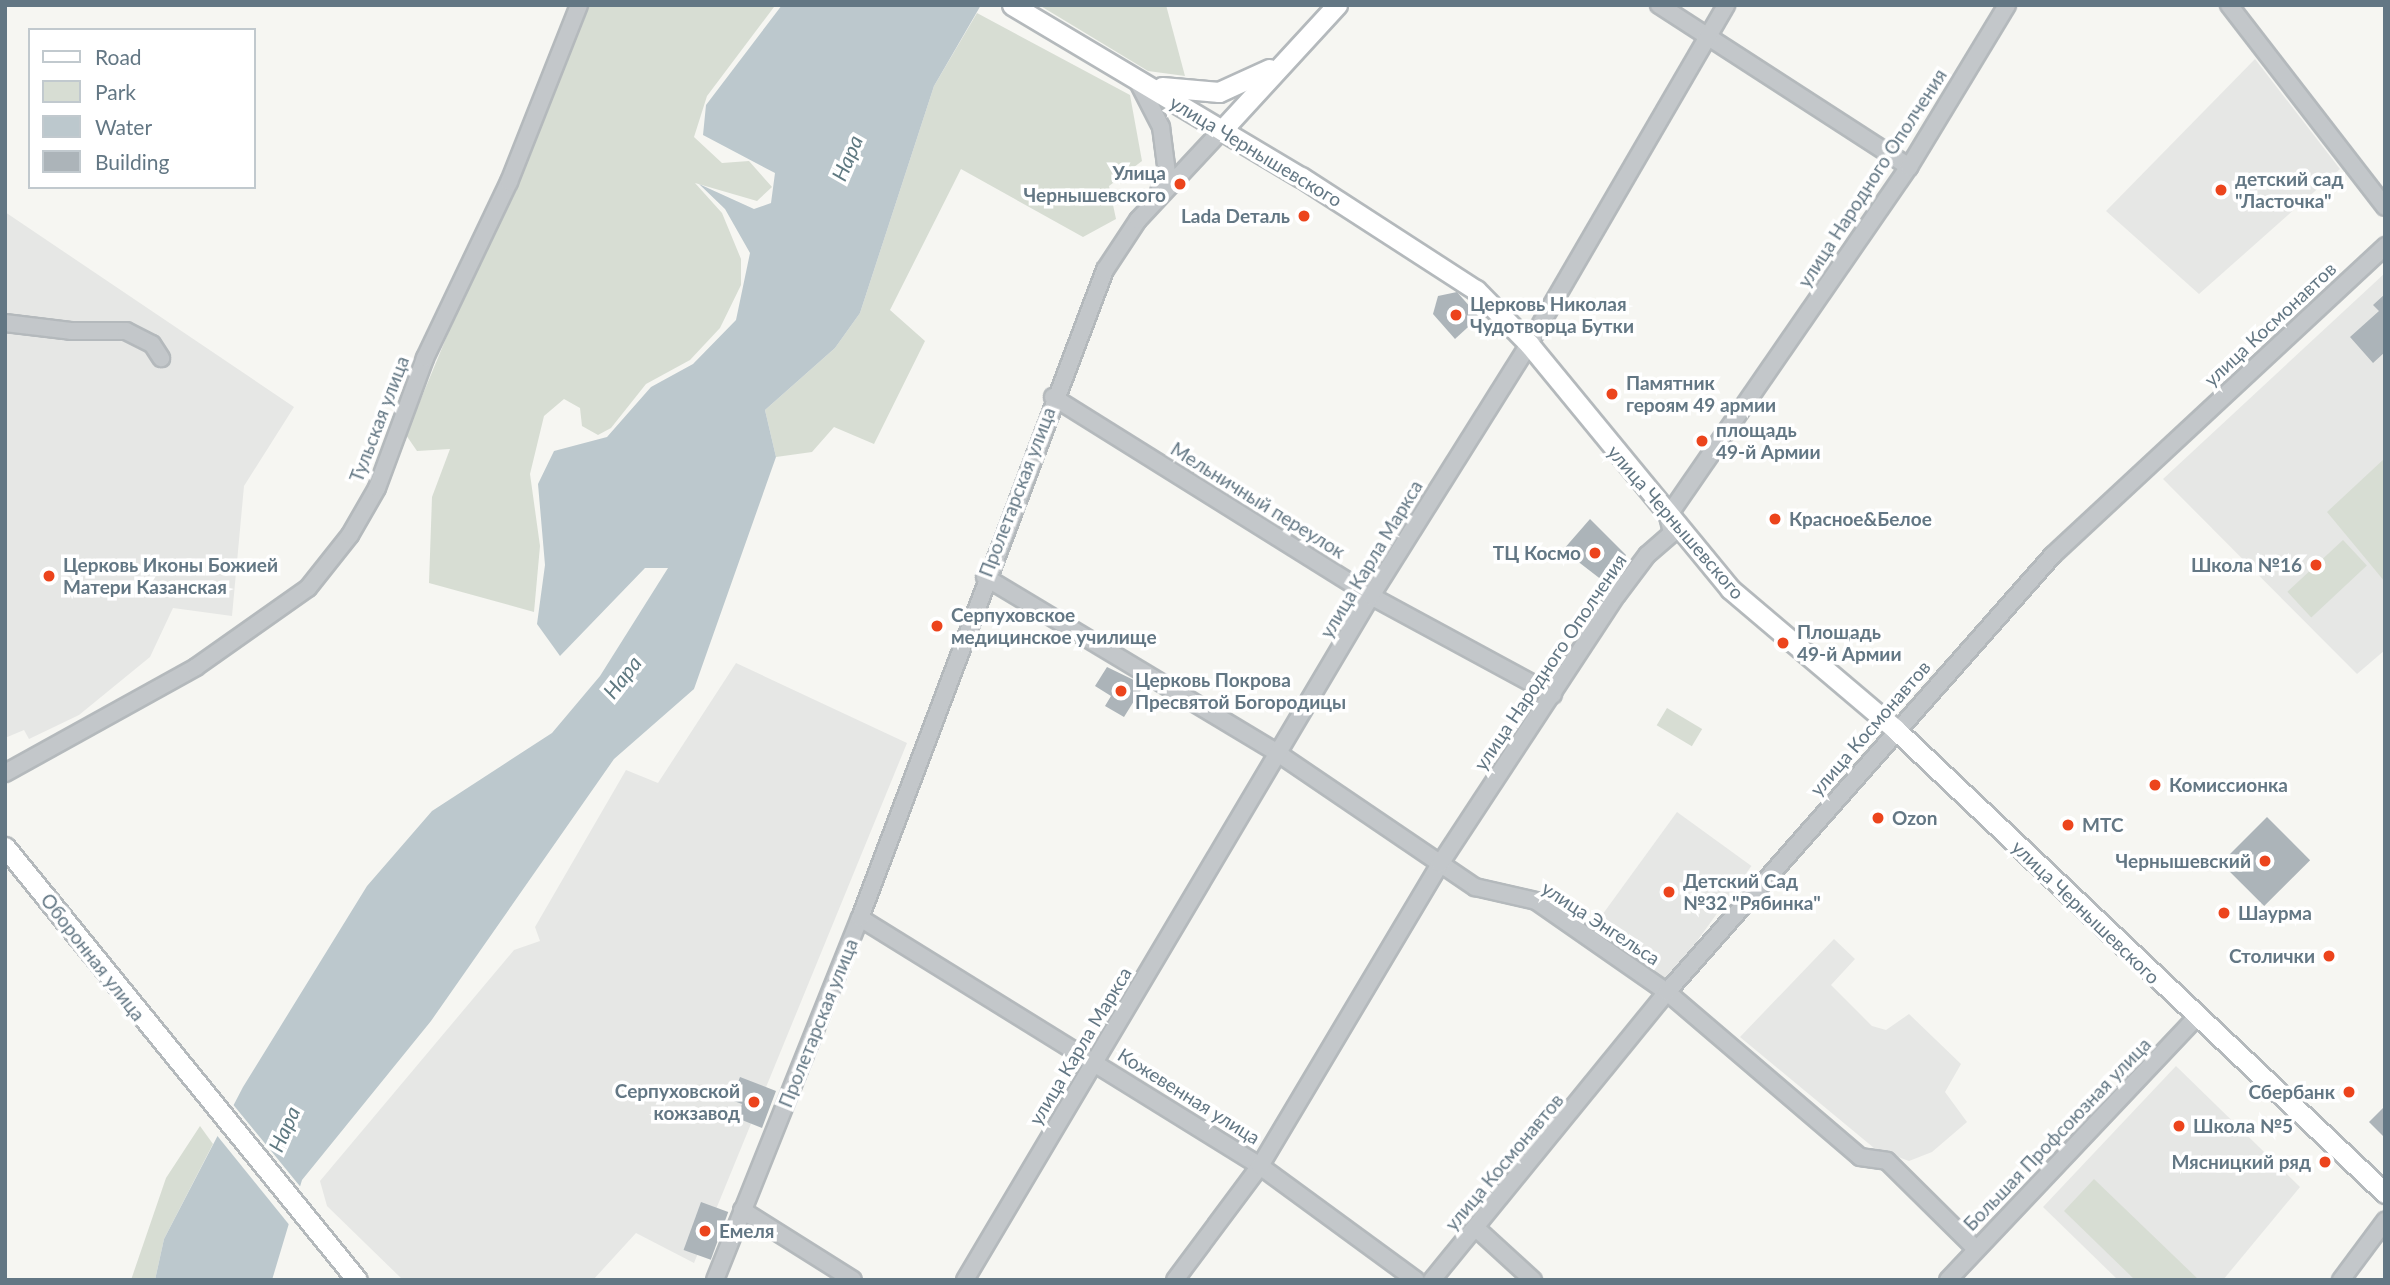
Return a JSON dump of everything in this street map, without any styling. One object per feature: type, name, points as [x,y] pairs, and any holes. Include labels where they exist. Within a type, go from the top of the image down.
[{"type":"main road","name":"улица Чернышевского","points":[[1012,5],[1222,130],[1476,290],[1529,344],[1730,589],[1895,729],[2385,1193]]},
{"type":"main road","name":"Пролетарская улица","points":[[1222,130],[1338,5]]},
{"type":"main road","points":[[1137,80],[1183,93],[1219,92],[1288,58]]},
{"type":"main road","name":"Оборонная улица","points":[[5,847],[181,1068],[352,1273]]},
{"type":"street","name":"Тульская улица","points":[[5,773],[196,667],[308,588],[350,535],[377,488],[420,371],[509,182],[579,5]]},
{"type":"street","points":[[1659,5],[1909,167]]},
{"type":"street","name":"улица Карла Маркса","points":[[965,1280],[1371,596],[1529,344],[1726,5]]},
{"type":"street","name":"улица Народного Ополчения","points":[[1175,1280],[1260,1166],[1440,864],[1617,595],[1647,555],[1672,533],[1668,516],[1909,167],[2007,5]]},
{"type":"street","points":[[2228,5],[2385,207]]},
{"type":"street","points":[[1137,80],[1152,105],[1166,150],[1167,173],[1157,198]]},
{"type":"street","name":"Пролетарская улица","points":[[715,1280],[860,918],[1053,397],[1105,270],[1157,198],[1222,130]]},
{"type":"street","name":"улица Космонавтов","points":[[1432,1280],[1667,992],[1895,729],[2062,546],[2385,246]]},
{"type":"street","points":[[5,323],[71,331],[126,331],[152,344],[161,358]]},
{"type":"street","name":"Мельничный переулок","points":[[1053,397],[1371,596],[1553,695]]},
{"type":"street","name":"улица Энгельса","points":[[985,577],[1279,754],[1475,887],[1536,901],[1667,992],[1860,1157],[1887,1161],[1976,1249]]},
{"type":"street","name":"Кожевенная улица","points":[[860,918],[1260,1166],[1416,1280]]},
{"type":"street","name":"Большая Профсоюзная улица","points":[[1948,1280],[2197,1017]]},
{"type":"street","points":[[742,1210],[853,1280]]},
{"type":"street","points":[[2341,1280],[2385,1221]]},
{"type":"street","points":[[1476,1228],[1533,1280]]},
{"type":"shaded area","name":"детский сад \"Ласточка\"","points":[[2255,59],[2340,169],[2199,294],[2106,211]]},
{"type":"shaded area","points":[[5,212],[294,407],[244,486],[232,616],[173,608],[150,657],[79,715],[29,739],[24,730],[5,738]]},
{"type":"shaded area","name":"Школа №16","points":[[2385,273],[2385,650],[2357,674],[2163,479]]},
{"type":"shaded area","points":[[736,663],[907,743],[694,1263],[636,1233],[593,1280],[403,1280],[327,1206],[320,1181],[514,950],[540,941],[535,927],[626,770],[658,783]]},
{"type":"shaded area","name":"Детский Сад №32 \"Рябинка\"","points":[[1677,812],[1751,866],[1669,980],[1594,926]]},
{"type":"shaded area","points":[[1834,939],[1855,959],[1831,985],[1872,1026],[1886,1030],[1909,1014],[1961,1064],[1945,1092],[1967,1122],[1932,1152],[1909,1161],[1874,1148],[1740,1037]]},
{"type":"shaded area","name":"Школа №5","points":[[2176,1066],[2300,1187],[2223,1280],[2118,1280],[2043,1207]]},
{"type":"green space","points":[[584,5],[784,5],[774,7],[707,96],[694,137],[722,163],[749,161],[772,187],[757,201],[695,183],[722,213],[741,259],[741,285],[720,328],[690,360],[646,384],[611,428],[598,435],[582,426],[580,408],[564,399],[544,416],[530,474],[540,546],[534,612],[429,583],[432,497],[450,449],[417,451],[406,435]]},
{"type":"green space","points":[[1039,5],[1166,5],[1185,76],[1148,71]]},
{"type":"green space","points":[[977,13],[1130,95],[1142,161],[1109,186],[1116,219],[1083,237],[961,169],[890,310],[925,341],[874,444],[834,427],[812,452],[776,457],[765,410],[835,348],[860,313],[934,86]]},
{"type":"green space","points":[[2385,458],[2385,582],[2327,512]]},
{"type":"green space","points":[[2343,540],[2367,566],[2311,617],[2287,592]]},
{"type":"green space","points":[[1667,708],[1702,729],[1692,746],[1657,725]]},
{"type":"green space","points":[[200,1126],[213,1144],[164,1239],[155,1280],[131,1280],[166,1178]]},
{"type":"green space","points":[[2094,1179],[2199,1280],[2135,1280],[2064,1211]]},
{"type":"water","name":"Нара","points":[[782,5],[981,5],[934,86],[860,313],[835,348],[765,410],[776,457],[694,689],[614,759],[431,1021],[302,1180],[272,1280],[155,1280],[164,1239],[243,1087],[367,886],[432,811],[552,733],[600,676],[668,568],[645,568],[560,656],[537,624],[545,565],[538,484],[554,451],[607,437],[651,387],[693,364],[736,320],[750,253],[725,209],[699,184],[754,209],[771,203],[775,173],[703,135],[706,105]]},
{"type":"pier","points":[[231,1102],[303,1190],[291,1227],[215,1133]]},
{"type":"building","name":"Церковь Николая Чудотворца Бутки","points":[[1457,292],[1479,317],[1455,339],[1433,314],[1438,296]]},
{"type":"building","points":[[2385,294],[2385,352],[2373,363],[2350,337],[2379,311],[2373,305]]},
{"type":"building","name":"ТЦ Космо","points":[[1590,519],[1626,555],[1607,584],[1563,550]]},
{"type":"building","name":"Церковь Покрова Пресвятой Богородицы","points":[[1107,667],[1144,685],[1124,717],[1105,706],[1111,696],[1095,686]]},
{"type":"building","name":"Чернышевский","points":[[2267,817],[2310,860],[2264,906],[2221,863]]},
{"type":"building","name":"Серпуховской кожзавод","points":[[740,1077],[776,1091],[762,1128],[737,1118],[742,1104],[731,1100]]},
{"type":"building","points":[[2385,1106],[2385,1138],[2369,1122]]},
{"type":"building","name":"Емеля","points":[[701,1202],[728,1212],[711,1260],[684,1250]]},
{"type":"place","name":"Улица Чернышевского","points":[[1180,184]]},
{"type":"place","name":"детский сад \"Ласточка\"","points":[[2221,190]]},
{"type":"place","name":"Lada Dеталь","points":[[1304,216]]},
{"type":"place","name":"Церковь Николая Чудотворца Бутки","points":[[1456,315]]},
{"type":"place","name":"Памятник героям 49 армии","points":[[1612,394]]},
{"type":"place","name":"площадь 49-й Армии","points":[[1702,441]]},
{"type":"place","name":"Красное&Белое","points":[[1775,519]]},
{"type":"place","name":"ТЦ Космо","points":[[1595,553]]},
{"type":"place","name":"Школа №16","points":[[2316,565]]},
{"type":"place","name":"Церковь Иконы Божией Матери Казанская","points":[[49,576]]},
{"type":"place","name":"Серпуховское медицинское училище","points":[[937,626]]},
{"type":"place","name":"Площадь 49-й Армии","points":[[1783,643]]},
{"type":"place","name":"Церковь Покрова Пресвятой Богородицы","points":[[1121,691]]},
{"type":"place","name":"Комиссионка","points":[[2155,785]]},
{"type":"place","name":"Ozon","points":[[1878,818]]},
{"type":"place","name":"МТС","points":[[2068,825]]},
{"type":"place","name":"Чернышевский","points":[[2265,861]]},
{"type":"place","name":"Детский Сад №32 \"Рябинка\"","points":[[1669,892]]},
{"type":"place","name":"Шаурма","points":[[2224,913]]},
{"type":"place","name":"Столички","points":[[2329,956]]},
{"type":"place","name":"Сбербанк","points":[[2349,1092]]},
{"type":"place","name":"Серпуховской кожзавод","points":[[754,1102]]},
{"type":"place","name":"Школа №5","points":[[2179,1126]]},
{"type":"place","name":"Мясницкий ряд","points":[[2325,1162]]},
{"type":"place","name":"Емеля","points":[[705,1231]]}]
